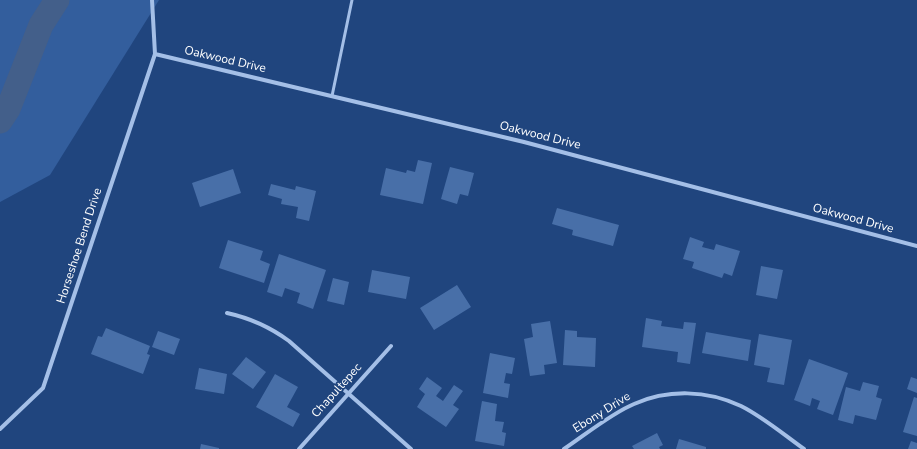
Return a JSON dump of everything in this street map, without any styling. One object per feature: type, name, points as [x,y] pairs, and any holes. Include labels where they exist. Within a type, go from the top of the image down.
[{"type":"street","points":[[152,0],[155,54]]},
{"type":"street","name":"Oakwood Drive","points":[[155,54],[524,142],[917,246]]},
{"type":"street","name":"Horseshoe Bend Drive","points":[[0,429],[43,388],[155,54]]},
{"type":"street","points":[[227,313],[253,320],[278,333],[289,341],[411,449]]},
{"type":"street","name":"Chapultepec","points":[[299,449],[391,346]]},
{"type":"street","name":"Ebony Drive","points":[[564,449],[633,404],[656,396],[682,392],[719,398],[740,406],[758,416],[804,449]]},
{"type":"lane","points":[[332,96],[352,0]]},
{"type":"shaded area","points":[[0,0],[159,0],[50,175],[0,202]]},
{"type":"building","points":[[418,160],[432,163],[423,204],[380,195],[386,168],[406,173],[407,170],[415,172]]},
{"type":"building","points":[[450,167],[474,173],[468,196],[460,194],[457,204],[441,199]]},
{"type":"building","points":[[233,169],[241,193],[200,207],[192,183]]},
{"type":"building","points":[[271,184],[295,190],[296,186],[316,191],[309,221],[296,218],[298,207],[281,204],[282,199],[268,195]]},
{"type":"building","points":[[557,208],[619,225],[613,246],[572,235],[573,230],[552,224]]},
{"type":"building","points":[[690,237],[704,242],[702,247],[714,250],[716,244],[740,251],[732,276],[724,273],[722,278],[692,268],[694,262],[683,259]]},
{"type":"building","points":[[228,240],[263,251],[260,260],[270,264],[264,283],[219,268]]},
{"type":"building","points":[[279,254],[326,270],[313,309],[297,303],[300,293],[285,288],[282,297],[267,292]]},
{"type":"building","points":[[761,266],[783,270],[777,299],[756,295]]},
{"type":"building","points":[[372,270],[410,277],[406,299],[368,292]]},
{"type":"building","points":[[333,278],[349,282],[344,305],[327,301]]},
{"type":"building","points":[[457,285],[471,307],[434,330],[420,308]]},
{"type":"building","points":[[646,318],[662,321],[661,326],[683,329],[684,322],[696,323],[690,364],[677,362],[678,352],[642,347]]},
{"type":"building","points":[[550,321],[557,363],[544,365],[545,374],[530,376],[524,339],[533,337],[531,324]]},
{"type":"building","points":[[106,328],[150,346],[147,354],[150,355],[143,374],[91,354],[98,336],[102,337]]},
{"type":"building","points":[[565,330],[577,331],[577,337],[596,338],[595,367],[563,365]]},
{"type":"building","points":[[158,331],[180,339],[174,355],[152,347]]},
{"type":"building","points":[[706,332],[751,340],[748,361],[702,353]]},
{"type":"building","points":[[759,334],[792,340],[784,385],[767,382],[770,368],[754,365]]},
{"type":"building","points":[[490,353],[515,358],[512,374],[506,373],[504,383],[510,384],[508,398],[483,393]]},
{"type":"building","points":[[246,357],[266,372],[253,389],[232,374]]},
{"type":"building","points":[[809,359],[848,373],[833,415],[817,409],[820,401],[812,398],[810,406],[794,400]]},
{"type":"building","points":[[199,368],[227,374],[224,394],[195,389]]},
{"type":"building","points":[[275,374],[298,387],[287,407],[300,414],[293,427],[256,407]]},
{"type":"building","points":[[427,377],[442,388],[436,396],[443,401],[454,385],[463,391],[453,405],[459,409],[446,427],[417,407],[425,394],[419,389]]},
{"type":"building","points":[[911,377],[917,379],[917,393],[907,389]]},
{"type":"building","points":[[863,382],[879,386],[876,397],[882,399],[876,420],[855,415],[853,424],[838,420],[846,387],[860,391]]},
{"type":"building","points":[[914,397],[917,398],[917,436],[903,432]]},
{"type":"building","points":[[482,401],[497,404],[495,421],[504,422],[502,432],[506,433],[504,446],[475,441]]},
{"type":"building","points":[[657,433],[663,445],[659,447],[660,449],[634,449],[632,446]]},
{"type":"building","points":[[679,439],[706,447],[706,449],[676,449]]},
{"type":"building","points":[[911,441],[917,443],[917,449],[908,449]]},
{"type":"building","points":[[201,444],[219,448],[219,449],[200,449]]},
{"type":"waterway","points":[[0,121],[8,109],[41,25],[57,0]]}]
